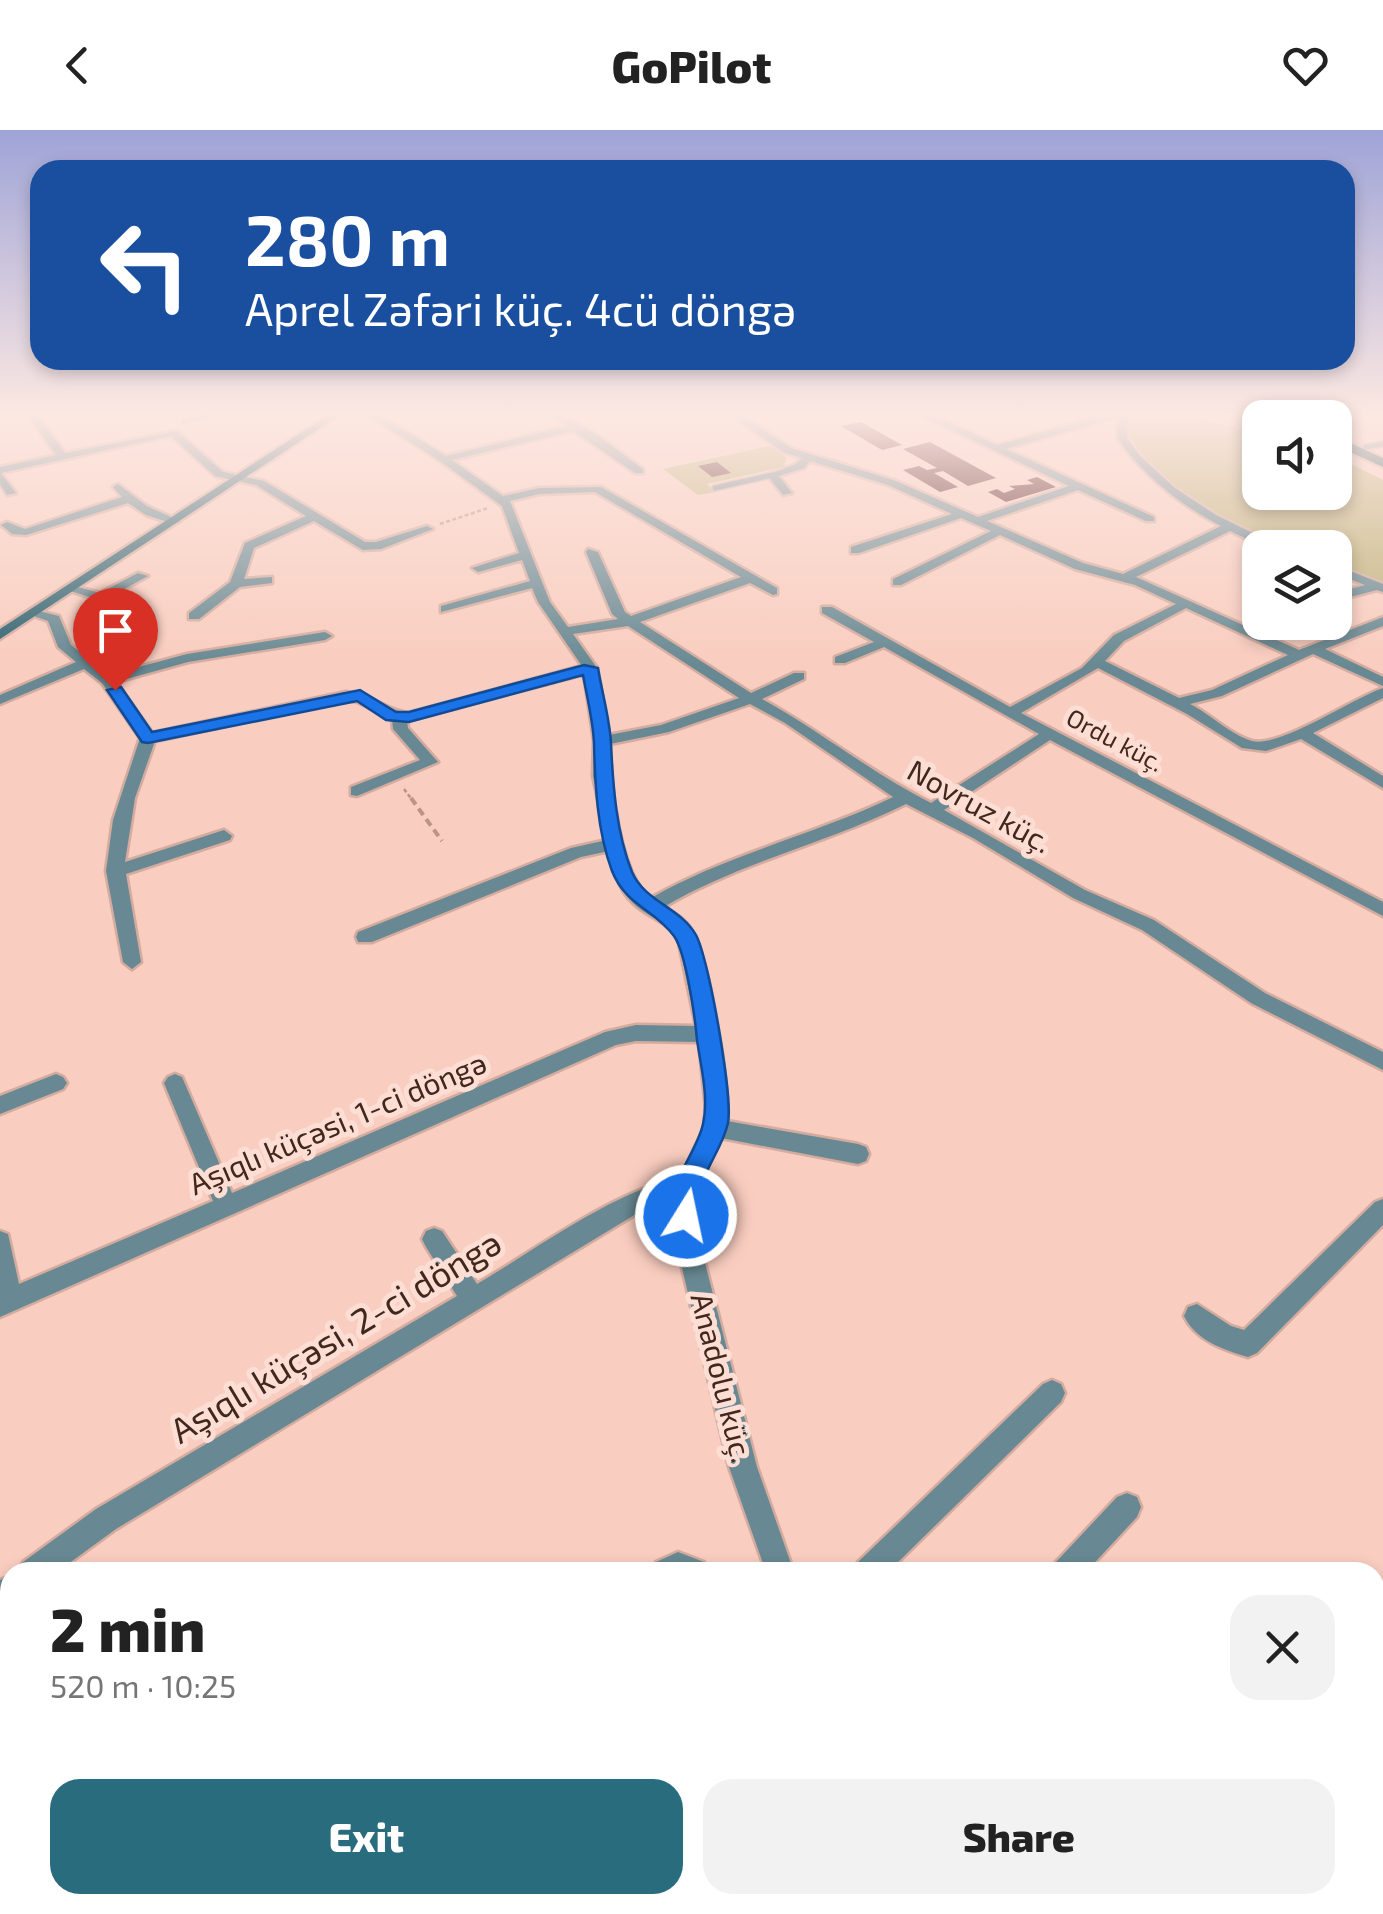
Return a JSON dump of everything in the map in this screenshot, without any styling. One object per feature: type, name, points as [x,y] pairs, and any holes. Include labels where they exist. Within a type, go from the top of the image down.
[{"type":"street","points":[[0,635],[208,498]]},
{"type":"street","points":[[285,498],[363,546],[378,546],[427,529]]},
{"type":"street","points":[[500,498],[505,502],[517,498]]},
{"type":"street","points":[[613,498],[773,590]]},
{"type":"street","points":[[925,498],[1079,566],[1126,577],[1383,682]]},
{"type":"street","points":[[982,519],[1043,498]]},
{"type":"street","points":[[1102,498],[1150,519]]},
{"type":"street","points":[[1187,498],[1242,532]]},
{"type":"street","points":[[7,525],[16,532],[26,532],[128,499],[156,516],[174,521]]},
{"type":"street","name":"Anadolu küç.","points":[[505,502],[536,583],[590,668],[602,741],[601,776],[627,883],[688,938],[708,1034],[717,1109],[715,1128],[687,1188],[686,1216],[698,1287],[752,1500],[776,1562]]},
{"type":"street","points":[[855,550],[962,514]]},
{"type":"street","points":[[236,584],[249,546],[315,516]]},
{"type":"street","points":[[1126,577],[1229,526]]},
{"type":"street","points":[[897,582],[1000,531]]},
{"type":"street","name":"Novruz küç.","points":[[592,552],[614,608],[628,622],[714,679],[752,698],[905,798],[979,834],[1079,894],[1148,924],[1258,998],[1383,1062]]},
{"type":"street","points":[[478,568],[526,555]]},
{"type":"street","points":[[70,589],[102,597],[142,576]]},
{"type":"street","points":[[1352,576],[1380,587]]},
{"type":"street","points":[[565,631],[628,622],[751,578]]},
{"type":"street","points":[[194,616],[236,584],[268,580]]},
{"type":"street","points":[[446,609],[536,583]]},
{"type":"street","points":[[1352,593],[1380,587]]},
{"type":"street","points":[[1010,713],[1072,681],[1119,638],[1187,603]]},
{"type":"street","name":"Ordu küç.","points":[[827,610],[1010,713],[1383,910]]},
{"type":"street","points":[[36,612],[54,619],[64,648],[106,680],[148,738]]},
{"type":"street","points":[[1178,703],[1217,692],[1383,621]]},
{"type":"street","points":[[106,680],[187,658],[325,636]]},
{"type":"street","points":[[840,660],[885,642]]},
{"type":"street","points":[[1095,661],[1178,703],[1247,745],[1266,746],[1302,733],[1383,692]]},
{"type":"street","points":[[0,700],[84,663]]},
{"type":"street","points":[[148,738],[360,695],[387,714],[400,718],[590,668]]},
{"type":"street","points":[[602,741],[664,729],[752,698],[799,676]]},
{"type":"street","points":[[358,791],[430,762],[401,729],[400,718]]},
{"type":"street","points":[[1302,733],[1383,783]]},
{"type":"street","points":[[931,810],[1050,734]]},
{"type":"street","points":[[132,962],[118,908],[115,871],[124,806],[148,738]]},
{"type":"street","points":[[650,906],[694,881],[822,836],[905,798]]},
{"type":"street","points":[[115,871],[224,836]]},
{"type":"street","points":[[365,937],[578,852],[615,844]]},
{"type":"street","name":"Aşıqlı küçəsi, 1-ci döngə","points":[[5,1303],[612,1038],[636,1033],[708,1034]]},
{"type":"street","points":[[0,1106],[56,1083]]},
{"type":"street","points":[[175,1083],[226,1205]]},
{"type":"street","points":[[715,1128],[858,1154]]},
{"type":"street","name":"Aşıqlı küçəsi, 2-ci döngə","points":[[47,1562],[106,1519],[638,1201],[662,1191],[687,1188]]},
{"type":"street","points":[[1198,1316],[1224,1337],[1248,1344],[1383,1209]]},
{"type":"street","points":[[434,1240],[473,1298]]},
{"type":"street","points":[[0,1242],[5,1303]]},
{"type":"street","points":[[878,1562],[1052,1393]]},
{"type":"street","points":[[1075,1562],[1127,1507]]},
{"type":"path","points":[[427,529],[505,502]]},
{"type":"path","points":[[395,778],[442,841]]},
{"type":"shaded area","points":[[1191,498],[1242,498],[1242,510],[1352,510],[1352,498],[1383,498],[1383,583],[1352,573],[1352,530],[1245,530]]},
{"type":"route","points":[[115,690],[148,738],[346,696],[368,698],[392,717],[409,717],[590,668],[602,741],[601,776],[622,871],[638,898],[668,916],[688,938],[708,1034],[717,1109],[715,1128],[687,1188],[686,1216]]}]
